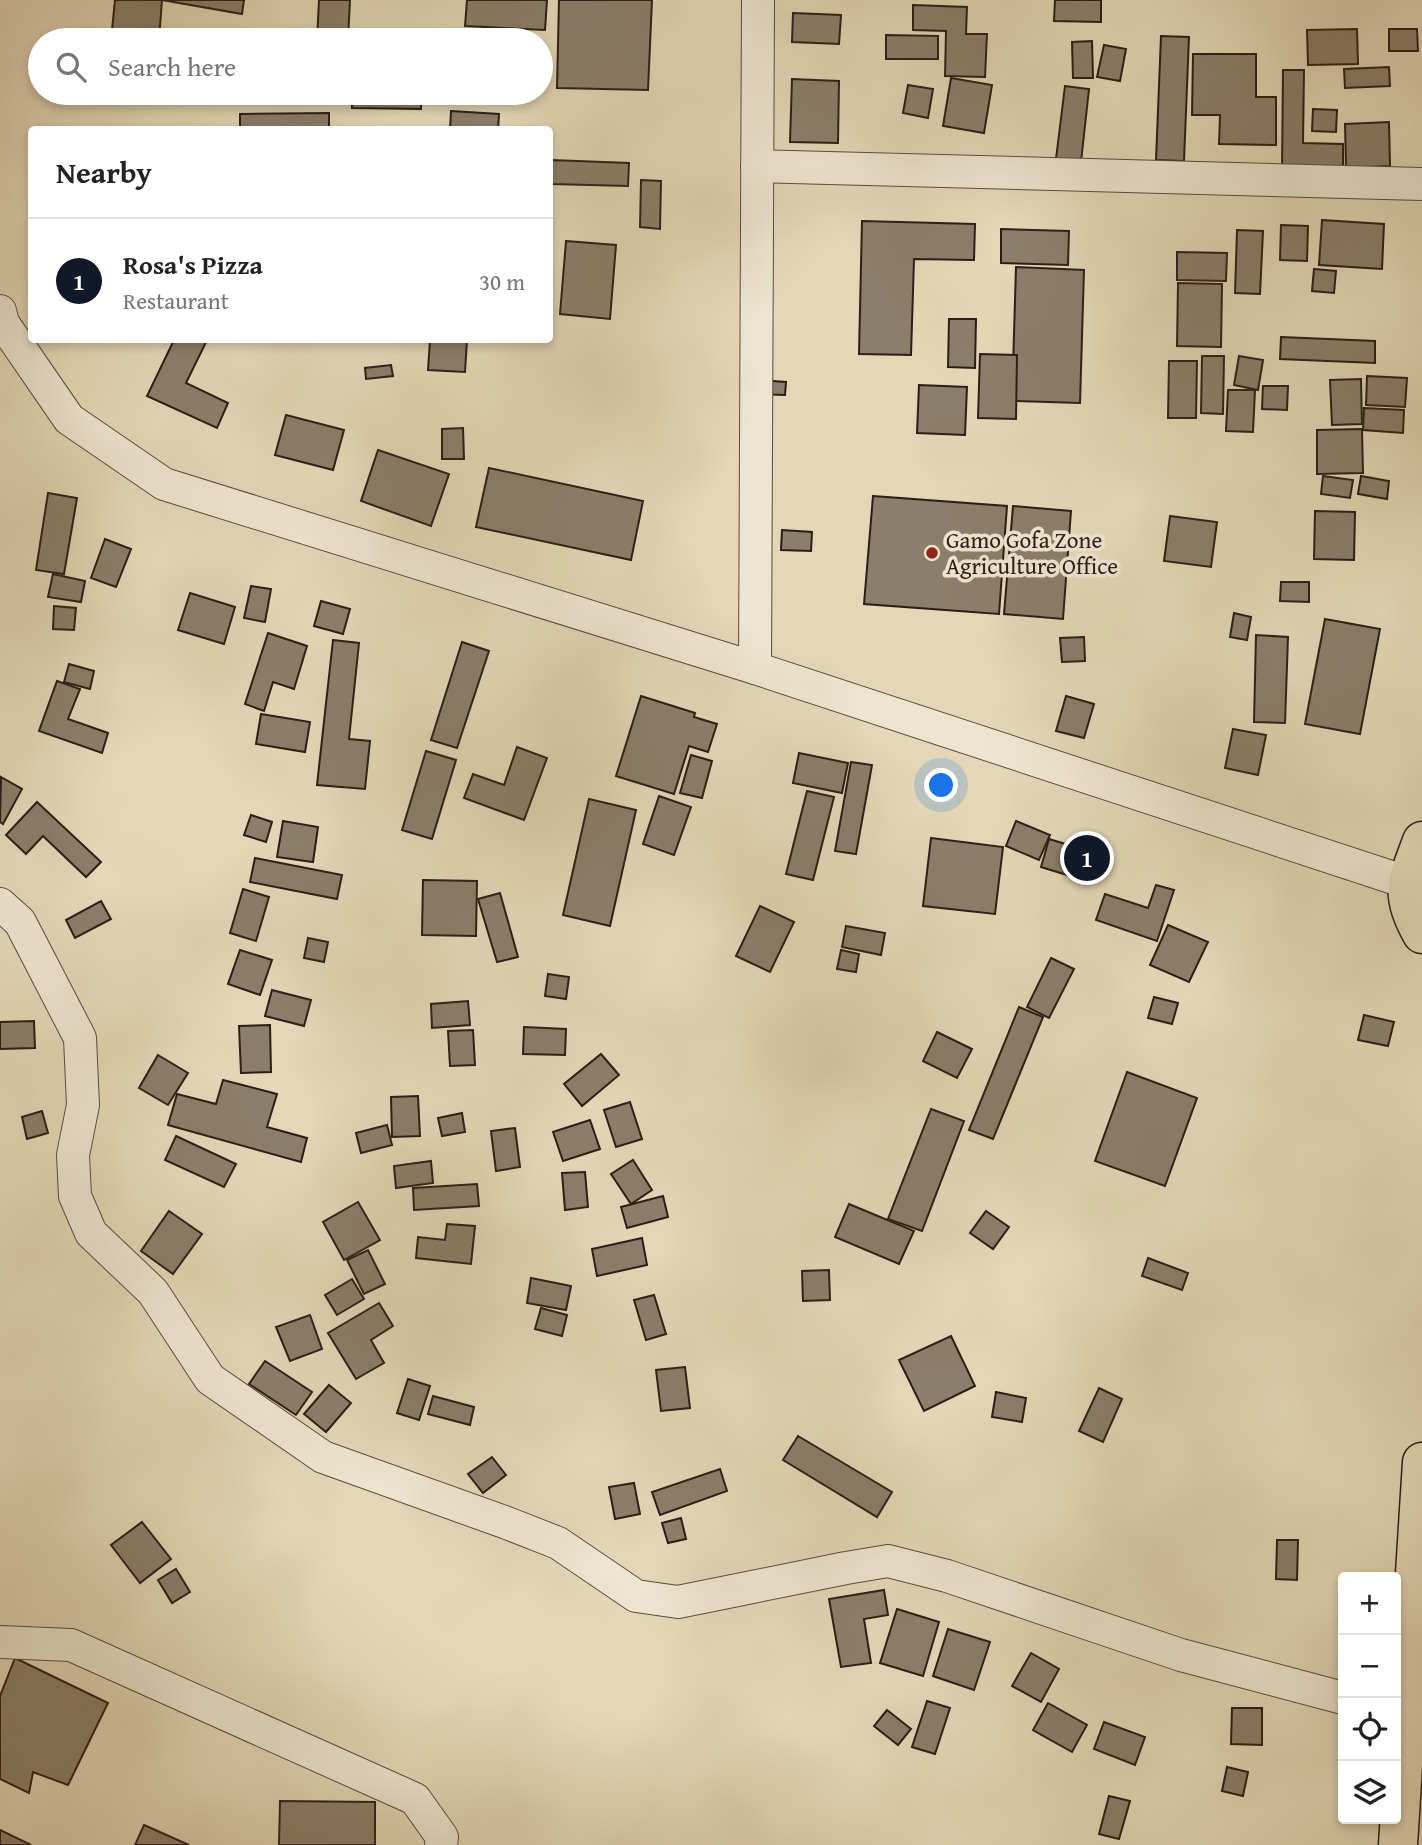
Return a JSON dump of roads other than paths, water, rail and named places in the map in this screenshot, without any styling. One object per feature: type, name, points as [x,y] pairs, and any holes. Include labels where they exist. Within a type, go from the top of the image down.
[{"type":"highway","points":[[1422,841],[1406,882],[1409,911],[1422,934]]},
{"type":"highway","points":[[1401,1713],[1422,1462]]},
{"type":"highway","points":[[1398,1845],[1400,1761]]},
{"type":"street","points":[[755,668],[758,0]]},
{"type":"street","points":[[757,166],[1422,184]]},
{"type":"street","points":[[0,311],[3,323],[69,419],[164,484],[755,668],[1406,882]]},
{"type":"street","points":[[0,904],[19,922],[79,1038],[83,1105],[73,1155],[75,1196],[90,1233],[153,1292],[209,1379],[323,1457],[558,1543],[636,1597],[678,1602],[846,1567],[888,1561],[947,1576],[1181,1655],[1338,1697]]},
{"type":"street","points":[[0,1643],[71,1645],[415,1799],[442,1837],[441,1845]]},
{"type":"place","name":"Gamo Gofa Zone Agriculture Office","points":[[932,553]]},
{"type":"place","name":"Rosa's Pizza","points":[[1087,858]]}]
